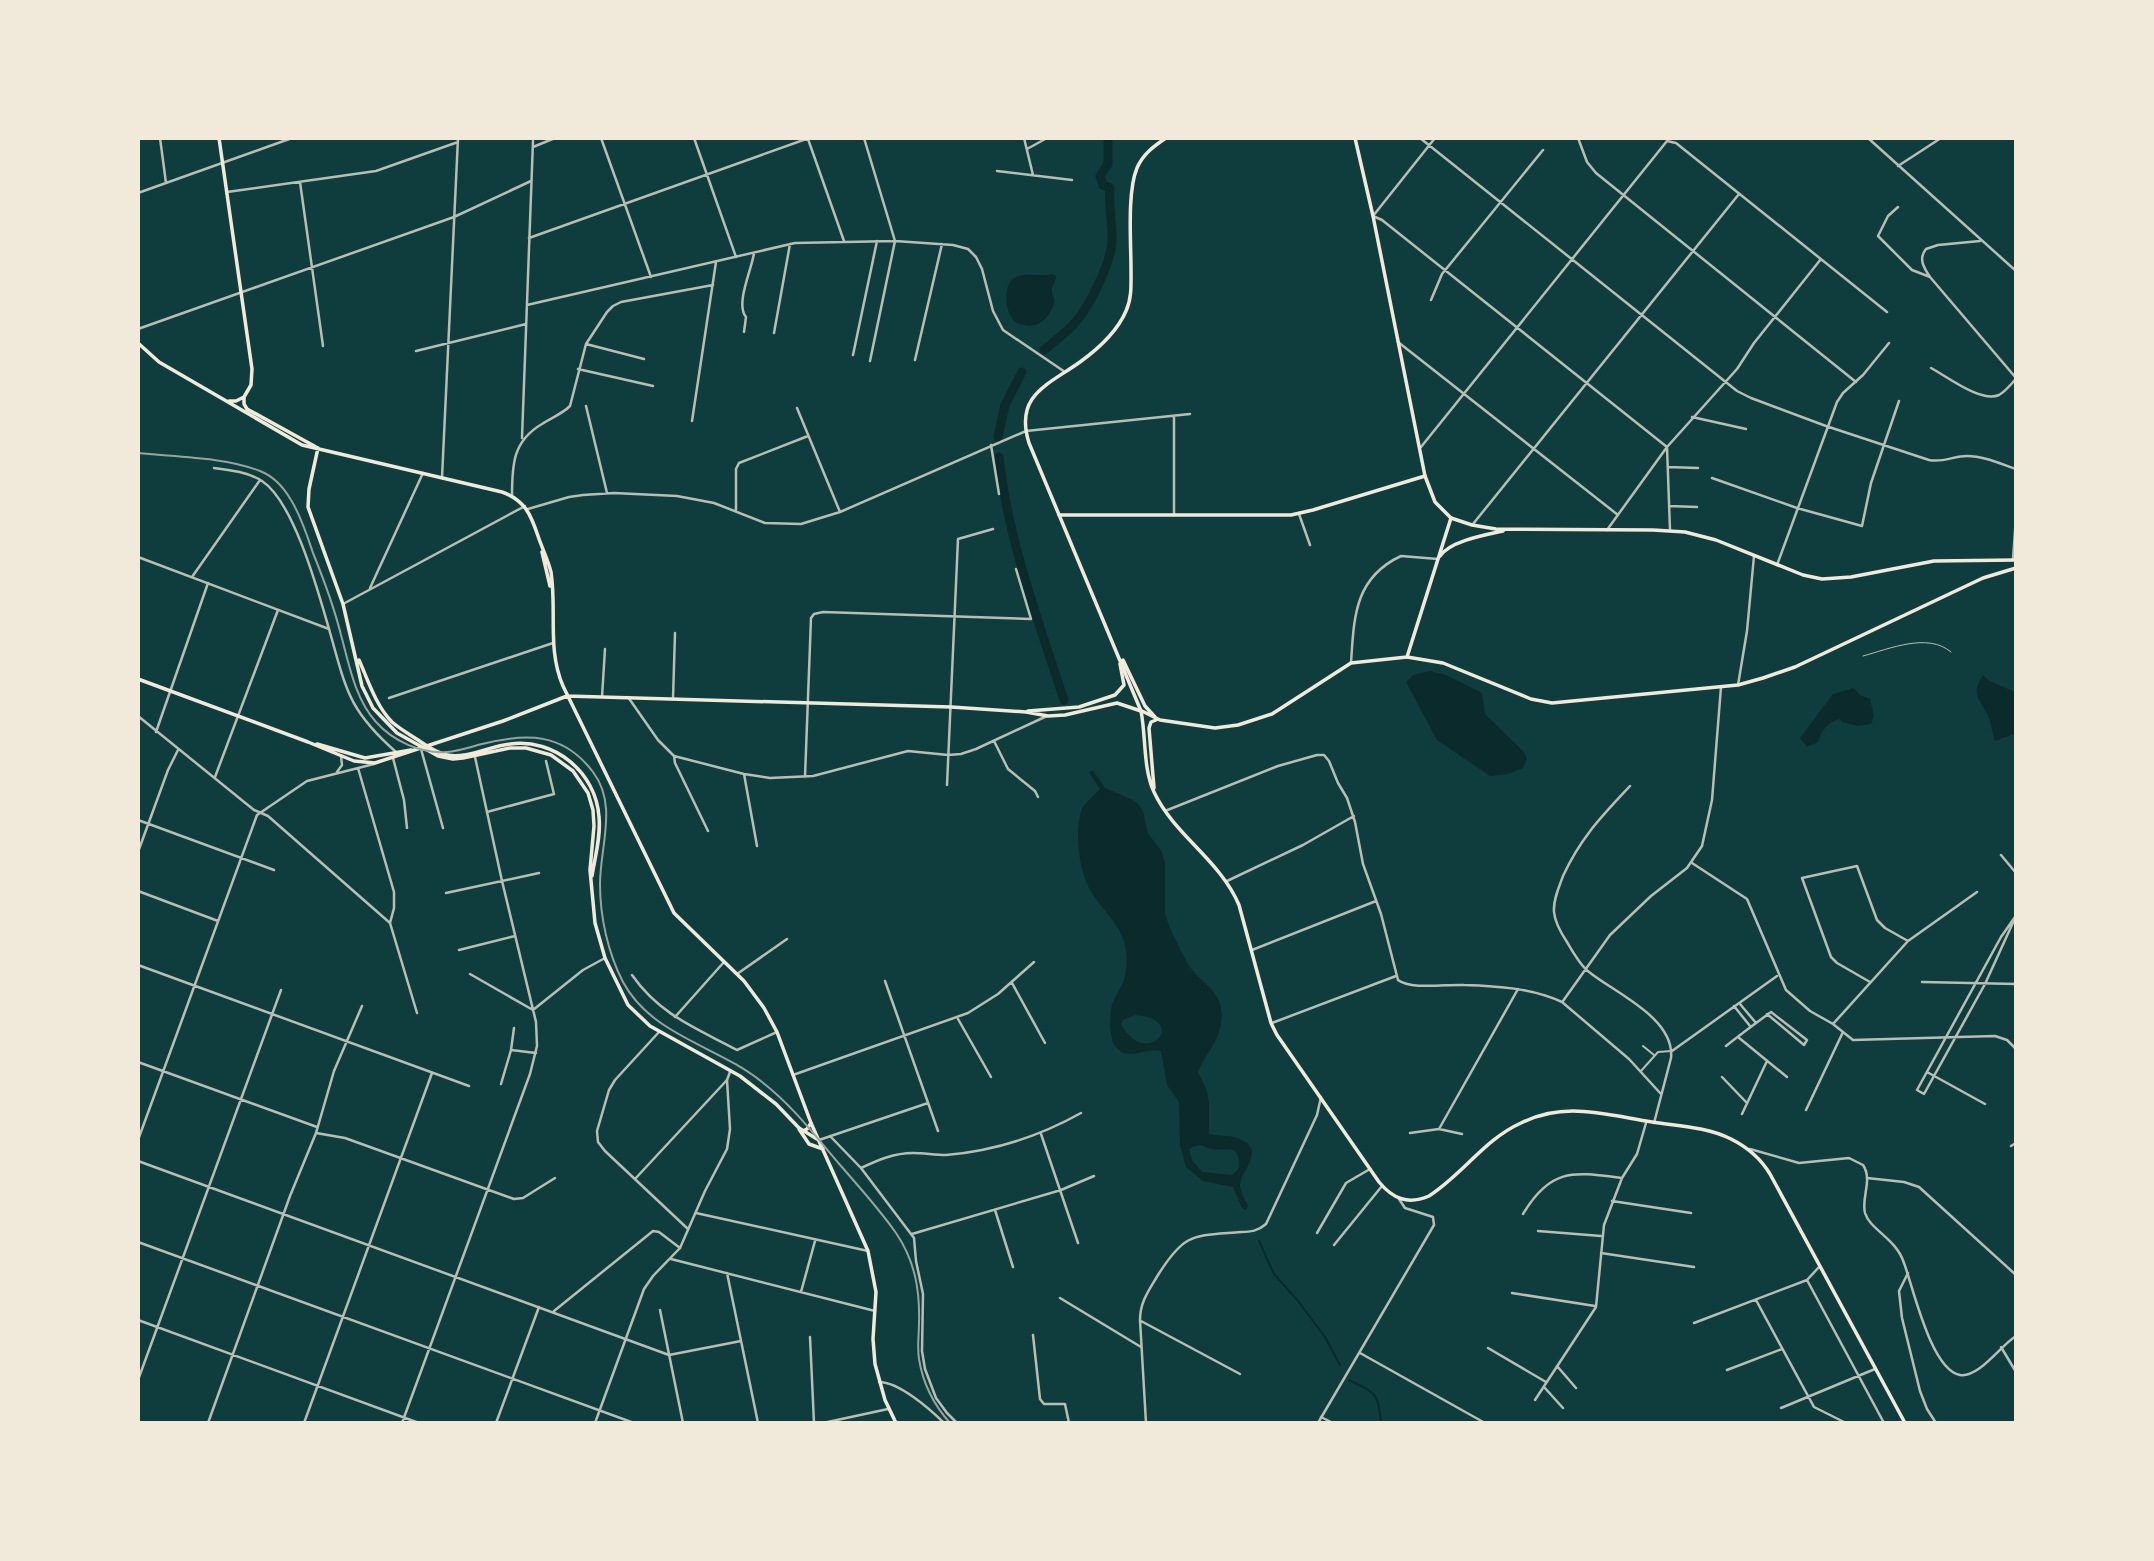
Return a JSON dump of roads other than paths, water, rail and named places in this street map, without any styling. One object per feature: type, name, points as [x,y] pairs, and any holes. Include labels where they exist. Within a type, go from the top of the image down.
[{"type":"main road","points":[[219,138],[253,375],[244,404],[247,409],[318,448]]},
{"type":"main road","points":[[1166,138],[1146,154],[1136,169],[1132,197],[1131,294],[1125,313],[1120,323],[1098,348],[1036,392],[1027,411],[1026,431],[1141,711],[1148,775],[1153,790],[1165,811],[1227,881],[1239,905],[1271,1023],[1280,1041],[1382,1186],[1399,1199],[1411,1201],[1429,1196],[1508,1129],[1541,1115],[1584,1112],[1646,1121],[1719,1134],[1746,1148],[1766,1168],[1905,1423]]},
{"type":"main road","points":[[1355,138],[1425,476],[1434,502],[1451,518],[1472,525],[1508,529],[1670,530],[1716,540],[1804,575],[1831,579],[1924,562],[2014,559]]},
{"type":"main road","points":[[138,343],[159,362],[302,445],[512,496],[526,508],[551,575],[553,643],[557,671],[567,696],[670,907],[677,917],[737,974],[760,1002],[777,1032],[811,1123],[868,1251],[875,1281],[873,1347],[879,1382],[896,1423]]},
{"type":"main road","points":[[227,400],[236,401],[244,397]]},
{"type":"main road","points":[[318,448],[307,496],[308,508],[343,604],[362,686],[373,708],[387,725],[423,748],[447,755],[510,748],[536,749],[559,759],[573,771],[588,793],[593,810],[590,862],[595,923],[605,958],[628,1005],[641,1020],[659,1032],[731,1069],[765,1094],[801,1130],[819,1140]]},
{"type":"main road","points":[[1059,515],[1299,514],[1425,476]]},
{"type":"main road","points":[[1407,657],[1451,518]]},
{"type":"main road","points":[[1438,559],[1448,548],[1508,529]]},
{"type":"main road","points":[[138,679],[359,762],[393,758],[567,696],[951,707],[1048,716],[1065,715],[1117,703],[1157,719],[1215,727],[1246,723],[1272,714],[1350,663],[1375,659],[1407,657],[1443,663],[1531,699],[1552,703],[1738,684],[1789,669],[1983,578],[2016,568]]},
{"type":"main road","points":[[1026,712],[1039,709],[1068,710],[1115,695],[1122,688],[1124,681],[1118,652]]},
{"type":"main road","points":[[1118,652],[1145,706],[1157,719]]},
{"type":"main road","points":[[356,654],[383,711],[423,748]]},
{"type":"main road","points":[[1153,790],[1149,726],[1157,719]]},
{"type":"main road","points":[[409,740],[412,746],[409,751]]},
{"type":"main road","points":[[308,742],[375,761],[396,752],[423,748]]},
{"type":"main road","points":[[801,1130],[807,1129],[811,1123]]},
{"type":"main road","points":[[801,1130],[806,1142],[823,1149]]},
{"type":"street","points":[[160,138],[166,183]]},
{"type":"street","points":[[271,138],[271,144]]},
{"type":"street","points":[[138,193],[292,138]]},
{"type":"street","points":[[533,146],[555,138]]},
{"type":"street","points":[[601,138],[651,277]]},
{"type":"street","points":[[694,138],[736,257]]},
{"type":"street","points":[[529,238],[808,138],[844,241]]},
{"type":"street","points":[[864,138],[895,241],[870,361]]},
{"type":"street","points":[[1024,138],[1033,175]]},
{"type":"street","points":[[1027,149],[1047,138]]},
{"type":"street","points":[[1420,138],[1725,383],[1751,398],[1932,461],[1973,457],[2016,469]]},
{"type":"street","points":[[1435,138],[1373,216],[1382,220],[1447,271],[1667,447],[1670,530]]},
{"type":"street","points":[[1578,138],[1583,155],[1591,168],[1856,382]]},
{"type":"street","points":[[1868,138],[2016,271]]},
{"type":"street","points":[[1898,166],[1941,138]]},
{"type":"street","points":[[227,192],[376,171],[458,140],[442,478]]},
{"type":"street","points":[[512,496],[514,463],[522,439],[533,141]]},
{"type":"street","points":[[1420,448],[1667,141],[1676,143],[1887,312]]},
{"type":"street","points":[[1431,300],[1441,276],[1543,150]]},
{"type":"street","points":[[997,171],[1072,180]]},
{"type":"street","points":[[138,329],[454,217],[531,181]]},
{"type":"street","points":[[300,182],[323,346]]},
{"type":"street","points":[[1472,525],[1739,194]]},
{"type":"street","points":[[1898,207],[1888,216],[1878,236],[1912,270],[1930,277]]},
{"type":"street","points":[[853,355],[877,241]]},
{"type":"street","points":[[527,305],[790,244],[895,241],[942,244],[972,252],[980,263],[993,311],[1003,330],[1065,372]]},
{"type":"street","points":[[1931,368],[1986,397],[2001,394],[2016,379],[1924,267],[1922,258],[1926,249],[1938,245],[1980,241]]},
{"type":"street","points":[[774,333],[790,244]]},
{"type":"street","points":[[915,359],[942,244]]},
{"type":"street","points":[[744,332],[746,317],[742,311],[745,286],[754,253]]},
{"type":"street","points":[[1607,530],[1667,447],[1725,383],[1821,259]]},
{"type":"street","points":[[692,421],[716,262]]},
{"type":"street","points":[[522,439],[537,426],[570,406],[586,344],[607,312],[617,304],[713,285]]},
{"type":"street","points":[[416,351],[526,324]]},
{"type":"street","points":[[1398,342],[1618,515]]},
{"type":"street","points":[[1777,565],[1826,426],[1839,399],[1889,343]]},
{"type":"street","points":[[586,344],[644,359]]},
{"type":"street","points":[[578,369],[653,386]]},
{"type":"street","points":[[1712,478],[1797,508],[1862,526],[1871,482],[1899,401]]},
{"type":"street","points":[[586,406],[607,493]]},
{"type":"street","points":[[797,408],[840,512]]},
{"type":"street","points":[[343,604],[526,508],[569,497],[607,493],[690,498],[714,503],[765,523],[784,525],[811,522],[1026,431],[1189,414]]},
{"type":"street","points":[[1174,415],[1174,515]]},
{"type":"street","points":[[1692,417],[1746,429]]},
{"type":"street","points":[[736,512],[736,469],[739,463],[808,436]]},
{"type":"street","points":[[991,445],[999,494]]},
{"type":"street","points":[[1668,467],[1698,468]]},
{"type":"street","points":[[214,468],[244,473],[272,489],[290,518],[352,702],[371,729],[396,752]]},
{"type":"street","points":[[370,590],[423,473]]},
{"type":"street","points":[[192,577],[260,480]]},
{"type":"street","points":[[1669,506],[1697,508]]},
{"type":"street","points":[[1299,514],[1310,545]]},
{"type":"street","points":[[2014,559],[2016,517]]},
{"type":"street","points":[[947,785],[958,539],[993,529]]},
{"type":"street","points":[[1350,663],[1359,599],[1367,582],[1401,556],[1438,559]]},
{"type":"street","points":[[1738,684],[1747,631],[1754,556]]},
{"type":"street","points":[[139,559],[329,629]]},
{"type":"street","points":[[805,777],[811,618],[814,614],[823,612],[1031,619],[1016,569]]},
{"type":"street","points":[[156,732],[208,583]]},
{"type":"street","points":[[215,778],[278,610]]},
{"type":"street","points":[[673,699],[675,633]]},
{"type":"street","points":[[389,698],[553,643]]},
{"type":"street","points":[[602,697],[605,649]]},
{"type":"street","points":[[1562,1002],[1597,950],[1616,928],[1692,863],[1705,839],[1721,687]]},
{"type":"street","points":[[628,698],[662,745],[674,756],[763,778],[805,777],[908,751],[948,755],[969,751],[1048,716]]},
{"type":"street","points":[[138,716],[254,810],[268,816],[390,923]]},
{"type":"street","points":[[995,741],[1008,769],[1035,790],[1038,797]]},
{"type":"street","points":[[423,748],[443,828]]},
{"type":"street","points":[[138,852],[178,750]]},
{"type":"street","points":[[402,1423],[536,1053],[537,1031],[533,1010],[514,936],[475,754]]},
{"type":"street","points":[[1165,811],[1278,766],[1324,755],[1354,816],[1363,864],[1385,927],[1396,976],[1401,983],[1518,989],[1562,1002],[1641,1071],[1661,1094]]},
{"type":"street","points":[[334,774],[342,765],[341,756]]},
{"type":"street","points":[[674,756],[675,764],[708,831]]},
{"type":"street","points":[[393,758],[404,800],[407,828]]},
{"type":"street","points":[[138,1140],[255,819],[301,784],[375,761]]},
{"type":"street","points":[[487,812],[554,794],[546,761]]},
{"type":"street","points":[[358,768],[394,892],[390,923],[417,1013]]},
{"type":"street","points":[[744,774],[757,846]]},
{"type":"street","points":[[1630,786],[1582,839],[1564,875],[1555,901],[1554,914],[1559,927],[1586,970],[1651,1016],[1662,1028],[1672,1051],[1654,1123]]},
{"type":"street","points":[[1227,881],[1303,845],[1354,816]]},
{"type":"street","points":[[138,820],[274,870]]},
{"type":"street","points":[[2001,855],[2016,873]]},
{"type":"street","points":[[1692,863],[1747,899],[1778,975],[1789,994],[1857,1041],[1995,1036],[2007,1040],[2016,1049]]},
{"type":"street","points":[[1870,982],[1837,964],[1831,957],[1802,878],[1857,866],[1877,920],[1885,928],[1909,941]]},
{"type":"street","points":[[446,893],[539,873]]},
{"type":"street","points":[[138,891],[218,921]]},
{"type":"street","points":[[1833,1024],[1909,941],[1978,892]]},
{"type":"street","points":[[1251,950],[1377,901]]},
{"type":"street","points":[[2015,917],[1985,984],[1924,1094],[1917,1090],[2001,937],[2015,917]]},
{"type":"street","points":[[459,950],[514,936]]},
{"type":"street","points":[[737,974],[787,939]]},
{"type":"street","points":[[533,1010],[583,970],[605,958]]},
{"type":"street","points":[[675,1017],[724,962]]},
{"type":"street","points":[[793,1075],[958,1018],[988,1001],[1034,962]]},
{"type":"street","points":[[138,965],[469,1087]]},
{"type":"street","points":[[470,974],[533,1010]]},
{"type":"street","points":[[632,975],[653,1001],[675,1017],[737,1050],[777,1032]]},
{"type":"street","points":[[1641,1071],[1658,1052],[1672,1051],[1778,975]]},
{"type":"street","points":[[1271,1023],[1396,976]]},
{"type":"street","points":[[885,981],[939,1131]]},
{"type":"street","points":[[1922,982],[2016,984]]},
{"type":"street","points":[[1012,983],[1045,1043]]},
{"type":"street","points":[[1439,1129],[1518,989]]},
{"type":"street","points":[[138,1380],[281,990]]},
{"type":"street","points":[[1740,1003],[1756,1023]]},
{"type":"street","points":[[208,1423],[316,1133],[332,1076],[362,1006]]},
{"type":"street","points":[[1734,1006],[1751,1027]]},
{"type":"street","points":[[1726,1045],[1767,1014],[1771,1012],[1807,1040],[1804,1045],[1767,1014]]},
{"type":"street","points":[[958,1018],[991,1077]]},
{"type":"street","points":[[502,1084],[514,1028]]},
{"type":"street","points":[[659,1032],[612,1085],[597,1131],[601,1146],[689,1229]]},
{"type":"street","points":[[1807,1110],[1843,1032]]},
{"type":"street","points":[[1738,1037],[1787,1077]]},
{"type":"street","points":[[1643,1046],[1655,1056]]},
{"type":"street","points":[[511,1050],[536,1053]]},
{"type":"street","points":[[1742,1114],[1767,1061]]},
{"type":"street","points":[[138,1062],[317,1128]]},
{"type":"street","points":[[635,1179],[727,1080],[731,1069]]},
{"type":"street","points":[[1927,1072],[1986,1104]]},
{"type":"street","points":[[304,1423],[432,1073]]},
{"type":"street","points":[[1722,1077],[1747,1103]]},
{"type":"street","points":[[595,1423],[649,1282],[680,1248],[727,1149],[730,1115],[727,1080]]},
{"type":"street","points":[[1146,1423],[1140,1320],[1146,1294],[1173,1253],[1185,1241],[1203,1235],[1254,1231],[1266,1224],[1317,1115],[1321,1097]]},
{"type":"street","points":[[819,1140],[929,1103]]},
{"type":"street","points":[[861,1168],[894,1155],[945,1155],[1019,1142],[1081,1113]]},
{"type":"street","points":[[1535,1400],[1596,1307],[1606,1218],[1622,1178],[1637,1154],[1646,1121]]},
{"type":"street","points":[[1410,1133],[1439,1129],[1462,1134]]},
{"type":"street","points":[[316,1133],[345,1138],[514,1199],[520,1199],[555,1178]]},
{"type":"street","points":[[1041,1133],[1078,1242]]},
{"type":"street","points":[[830,1136],[861,1168],[915,1240],[923,1294],[922,1350],[925,1369],[936,1398],[957,1423]]},
{"type":"street","points":[[2011,1146],[2016,1143]]},
{"type":"street","points":[[1746,1148],[1799,1163],[1844,1159],[1854,1160],[1863,1166],[1867,1178],[1864,1202],[1866,1214],[1901,1254],[1919,1311],[1941,1361],[1951,1372],[1960,1375],[1972,1374],[2016,1336]]},
{"type":"street","points":[[138,1161],[669,1355],[741,1340]]},
{"type":"street","points":[[1317,1233],[1346,1183],[1370,1169]]},
{"type":"street","points":[[1523,1214],[1541,1189],[1562,1177],[1586,1173],[1622,1178]]},
{"type":"street","points":[[912,1234],[1061,1190],[1094,1176]]},
{"type":"street","points":[[1867,1178],[1904,1182],[1919,1187],[2016,1275]]},
{"type":"street","points":[[1334,1245],[1382,1186]]},
{"type":"street","points":[[1318,1423],[1434,1225],[1435,1220],[1431,1216],[1405,1208],[1399,1199]]},
{"type":"street","points":[[1612,1201],[1691,1213]]},
{"type":"street","points":[[995,1210],[1013,1267]]},
{"type":"street","points":[[696,1213],[868,1251]]},
{"type":"street","points":[[552,1312],[653,1231],[659,1232],[680,1248]]},
{"type":"street","points":[[1538,1231],[1602,1236]]},
{"type":"street","points":[[801,1292],[816,1240]]},
{"type":"street","points":[[138,1241],[634,1423]]},
{"type":"street","points":[[1601,1253],[1694,1267]]},
{"type":"street","points":[[671,1259],[876,1311]]},
{"type":"street","points":[[1694,1323],[1807,1280],[1821,1266]]},
{"type":"street","points":[[727,1273],[758,1423]]},
{"type":"street","points":[[1908,1273],[1899,1292],[1902,1318],[1920,1391],[1936,1423]]},
{"type":"street","points":[[1807,1280],[1884,1423]]},
{"type":"street","points":[[1512,1293],[1596,1307]]},
{"type":"street","points":[[1060,1298],[1142,1348]]},
{"type":"street","points":[[1756,1300],[1818,1410],[1846,1423]]},
{"type":"street","points":[[496,1423],[539,1307]]},
{"type":"street","points":[[660,1310],[683,1423]]},
{"type":"street","points":[[138,1320],[419,1423]]},
{"type":"street","points":[[1140,1320],[1240,1374]]},
{"type":"street","points":[[1033,1335],[1040,1399],[1044,1404],[1065,1404],[1069,1423]]},
{"type":"street","points":[[810,1338],[814,1423]]},
{"type":"street","points":[[2001,1347],[2016,1372]]},
{"type":"street","points":[[1488,1348],[1546,1384],[1563,1408]]},
{"type":"street","points":[[1727,1370],[1782,1349]]},
{"type":"street","points":[[1359,1353],[1485,1423]]},
{"type":"street","points":[[1558,1366],[1576,1388]]},
{"type":"street","points":[[1781,1408],[1876,1369]]},
{"type":"street","points":[[879,1382],[890,1383],[929,1408],[944,1423]]},
{"type":"street","points":[[823,1423],[889,1409]]},
{"type":"street","points":[[1321,1416],[1333,1423]]},
{"type":"lane","points":[[1863,656],[1922,642],[1938,644],[1951,652]]},
{"type":"water","points":[[1023,275],[1056,276],[1052,290],[1054,303],[1047,316],[1032,326],[1017,323],[1010,314],[1006,301],[1010,282]]},
{"type":"water","points":[[1430,671],[1446,675],[1482,693],[1485,714],[1524,752],[1527,759],[1523,768],[1508,774],[1490,776],[1437,740],[1406,682],[1413,675]]},
{"type":"water","points":[[1983,675],[2016,693],[2016,733],[1995,741],[1989,718],[1977,692]]},
{"type":"water","points":[[1854,688],[1860,695],[1870,699],[1874,716],[1871,724],[1858,726],[1840,719],[1826,727],[1818,742],[1807,747],[1800,738],[1833,694]]},
{"type":"water","points":[[1093,770],[1105,788],[1133,800],[1143,811],[1148,834],[1161,850],[1165,863],[1165,914],[1169,926],[1188,964],[1213,991],[1220,1005],[1220,1028],[1198,1072],[1209,1102],[1209,1134],[1238,1138],[1252,1150],[1240,1185],[1248,1206],[1246,1210],[1242,1208],[1233,1187],[1203,1181],[1186,1167],[1180,1145],[1179,1102],[1167,1085],[1161,1051],[1126,1053],[1113,1043],[1111,1009],[1124,980],[1127,956],[1121,934],[1089,888],[1080,860],[1078,827],[1082,809],[1100,789],[1089,772]],"holes":[[[1135,1015],[1152,1018],[1160,1025],[1162,1032],[1158,1039],[1151,1043],[1142,1043],[1131,1037],[1121,1024],[1123,1020]],[[1201,1145],[1216,1150],[1232,1150],[1238,1155],[1238,1169],[1232,1175],[1202,1172],[1192,1160],[1189,1150]]]},
{"type":"waterway","points":[[1044,350],[1066,332],[1086,308],[1107,262],[1112,242],[1110,188],[1103,185],[1100,176],[1108,164],[1108,138]]},
{"type":"waterway","points":[[998,437],[1005,405],[1022,372]]},
{"type":"waterway","points":[[999,457],[1017,549],[1064,700]]},
{"type":"waterway","points":[[1259,1241],[1274,1274],[1325,1337],[1340,1365]]},
{"type":"waterway","points":[[1349,1380],[1365,1388],[1377,1399],[1381,1423]]},
{"type":"railway","points":[[138,453],[200,458],[246,466],[265,473],[282,487],[301,519],[332,604],[358,692],[369,713],[391,735],[408,745],[437,752],[456,751],[514,738],[543,739],[569,749],[593,772],[605,798],[606,812],[600,884],[601,909],[609,947],[623,982],[635,1000],[668,1028],[745,1070],[773,1091],[804,1122],[890,1224],[908,1254],[915,1276],[919,1311],[918,1354],[923,1377],[934,1401],[950,1423]]}]
